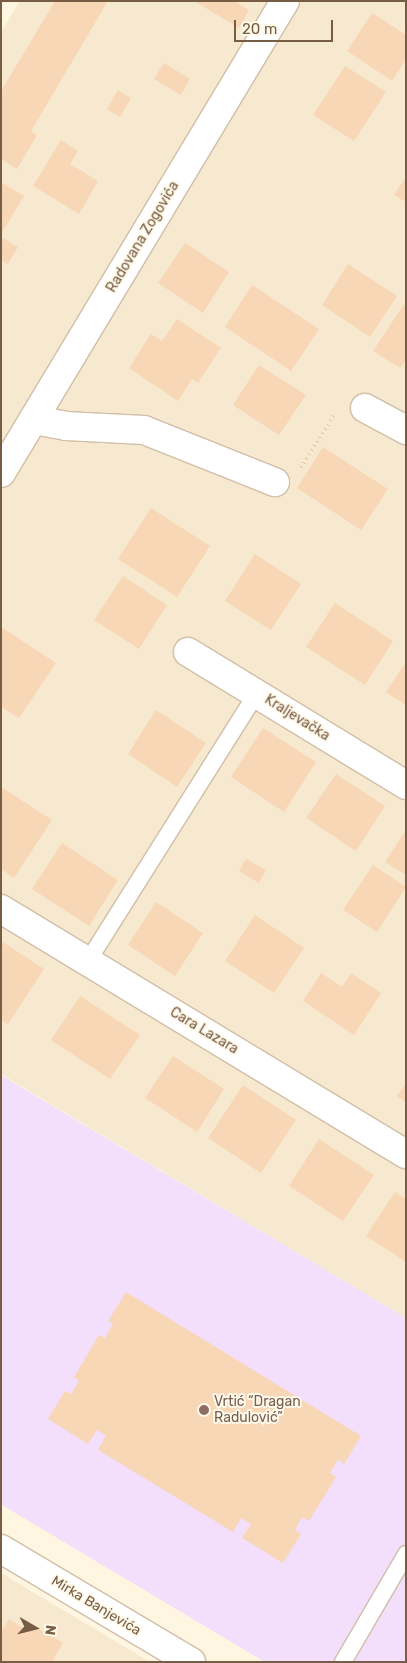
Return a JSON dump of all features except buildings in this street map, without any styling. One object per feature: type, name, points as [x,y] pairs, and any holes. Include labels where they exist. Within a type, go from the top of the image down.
[{"type":"street","name":"Radovana Zogovića","points":[[1,474],[285,1]]},
{"type":"street","points":[[365,408],[406,430]]},
{"type":"street","points":[[33,420],[66,426],[144,430],[275,482]]},
{"type":"street","name":"Kraljevačka","points":[[188,652],[406,785]]},
{"type":"street","name":"Cara Lazara","points":[[1,909],[406,1154]]},
{"type":"street","name":"Mirka Banjevića","points":[[1,1549],[191,1662]]},
{"type":"lane","points":[[88,961],[256,694]]},
{"type":"lane","points":[[343,1662],[406,1554]]},
{"type":"path","points":[[275,482],[294,479],[340,404],[365,408]]},
{"type":"shaded area","points":[[20,1],[406,1],[406,1318],[1,1074],[1,32]]},
{"type":"shaded area","name":"Vrtić “Dragan Radulović”","points":[[1,1075],[406,1318],[406,1662],[265,1662],[2,1505]]},
{"type":"shaded area","points":[[1,1573],[150,1662],[1,1662]]},
{"type":"place","name":"Vrtić “Dragan Radulović”","points":[[204,1410]]}]
